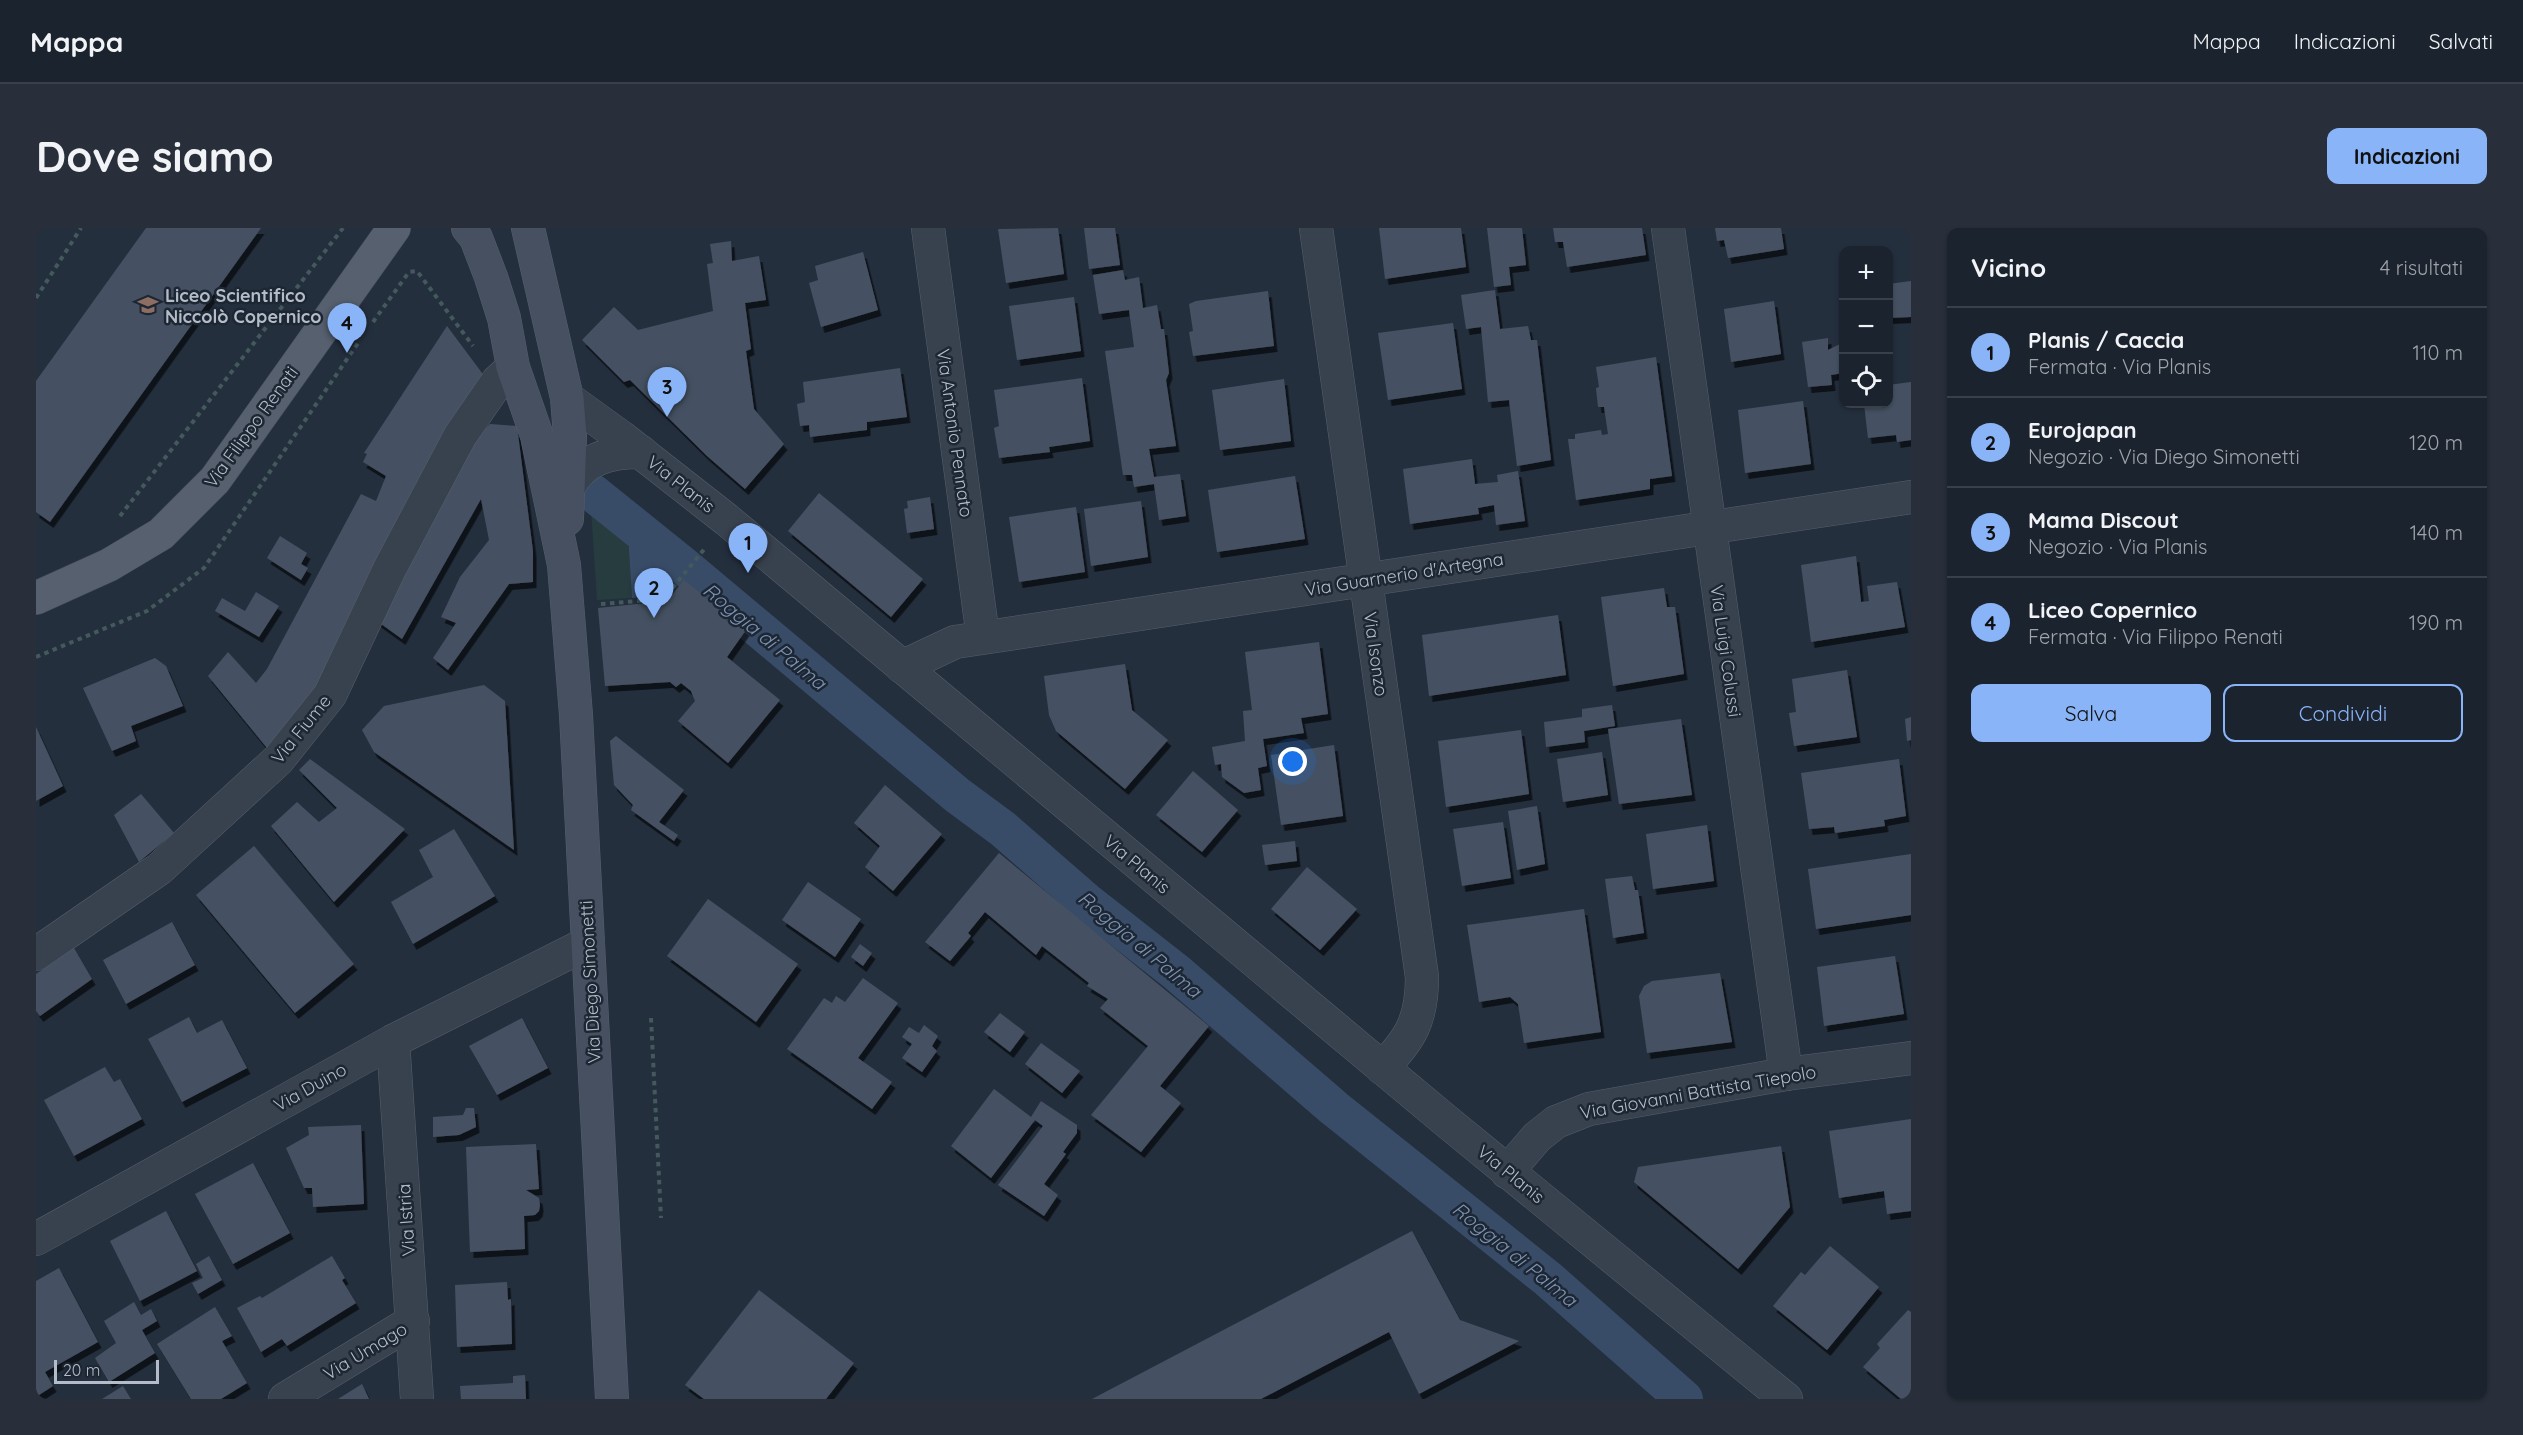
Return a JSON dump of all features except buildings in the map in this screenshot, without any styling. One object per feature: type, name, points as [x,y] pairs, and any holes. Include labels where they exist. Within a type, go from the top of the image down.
[{"type":"main road","name":"Via Filippo Renati","points":[[36,598],[109,565],[161,534],[215,480],[394,228]]},
{"type":"main road","name":"Via Planis","points":[[468,228],[476,238],[504,318],[521,354],[533,371],[550,388],[567,398]]},
{"type":"main road","name":"Via Diego Simonetti","points":[[528,228],[567,398],[570,436],[564,565]]},
{"type":"main road","name":"Via Planis","points":[[504,318],[506,374]]},
{"type":"main road","name":"Via Diego Simonetti","points":[[506,374],[537,436],[564,565],[576,715],[612,1399]]},
{"type":"street","name":"Via Antonio Pennato","points":[[928,228],[983,638]]},
{"type":"street","name":"Via Isonzo","points":[[1316,228],[1422,977],[1422,1000],[1414,1030],[1402,1048],[1382,1068]]},
{"type":"street","name":"Via Luigi Colussi","points":[[1668,228],[1786,1074]]},
{"type":"street","name":"Via Fiume","points":[[36,954],[159,869],[278,760],[330,695],[389,570],[460,436],[506,374]]},
{"type":"street","name":"Via Planis","points":[[567,398],[641,452],[727,520],[1507,1172],[1786,1399]]},
{"type":"street","points":[[568,488],[585,465],[604,455],[641,452]]},
{"type":"street","name":"Via Guarnerio d'Artegna","points":[[902,667],[955,642],[1911,497]]},
{"type":"street","name":"Via Duino","points":[[36,1239],[393,1041],[588,943]]},
{"type":"street","name":"Via Istria","points":[[393,1041],[417,1399]]},
{"type":"street","name":"Via Giovanni Battista Tiepolo","points":[[1507,1172],[1537,1137],[1556,1122],[1589,1108],[1786,1074],[1911,1058]]},
{"type":"street","name":"Via Umago","points":[[285,1399],[413,1321]]},
{"type":"path","points":[[36,298],[81,228]]},
{"type":"path","points":[[113,525],[343,228]]},
{"type":"path","points":[[404,280],[409,272],[420,273],[506,374]]},
{"type":"path","points":[[593,605],[662,600],[706,547]]},
{"type":"path","points":[[651,1018],[661,1218]]},
{"type":"green space","points":[[591,509],[628,536],[632,598],[597,600]]},
{"type":"water","points":[[627,520],[685,567],[662,596],[632,598]]},
{"type":"waterway","name":"Roggia di Palma","points":[[593,493],[957,795],[1003,829],[1088,903],[1176,972],[1334,1108],[1548,1279],[1684,1399]]},
{"type":"place","name":"Liceo Scientifico Niccolò Copernico","points":[[148,305]]},
{"type":"place","name":"Liceo Copernico","points":[[347,353]]},
{"type":"place","name":"Mama Discout","points":[[667,417]]},
{"type":"place","name":"Planis / Caccia","points":[[748,573]]},
{"type":"place","name":"Eurojapan","points":[[654,618]]}]
